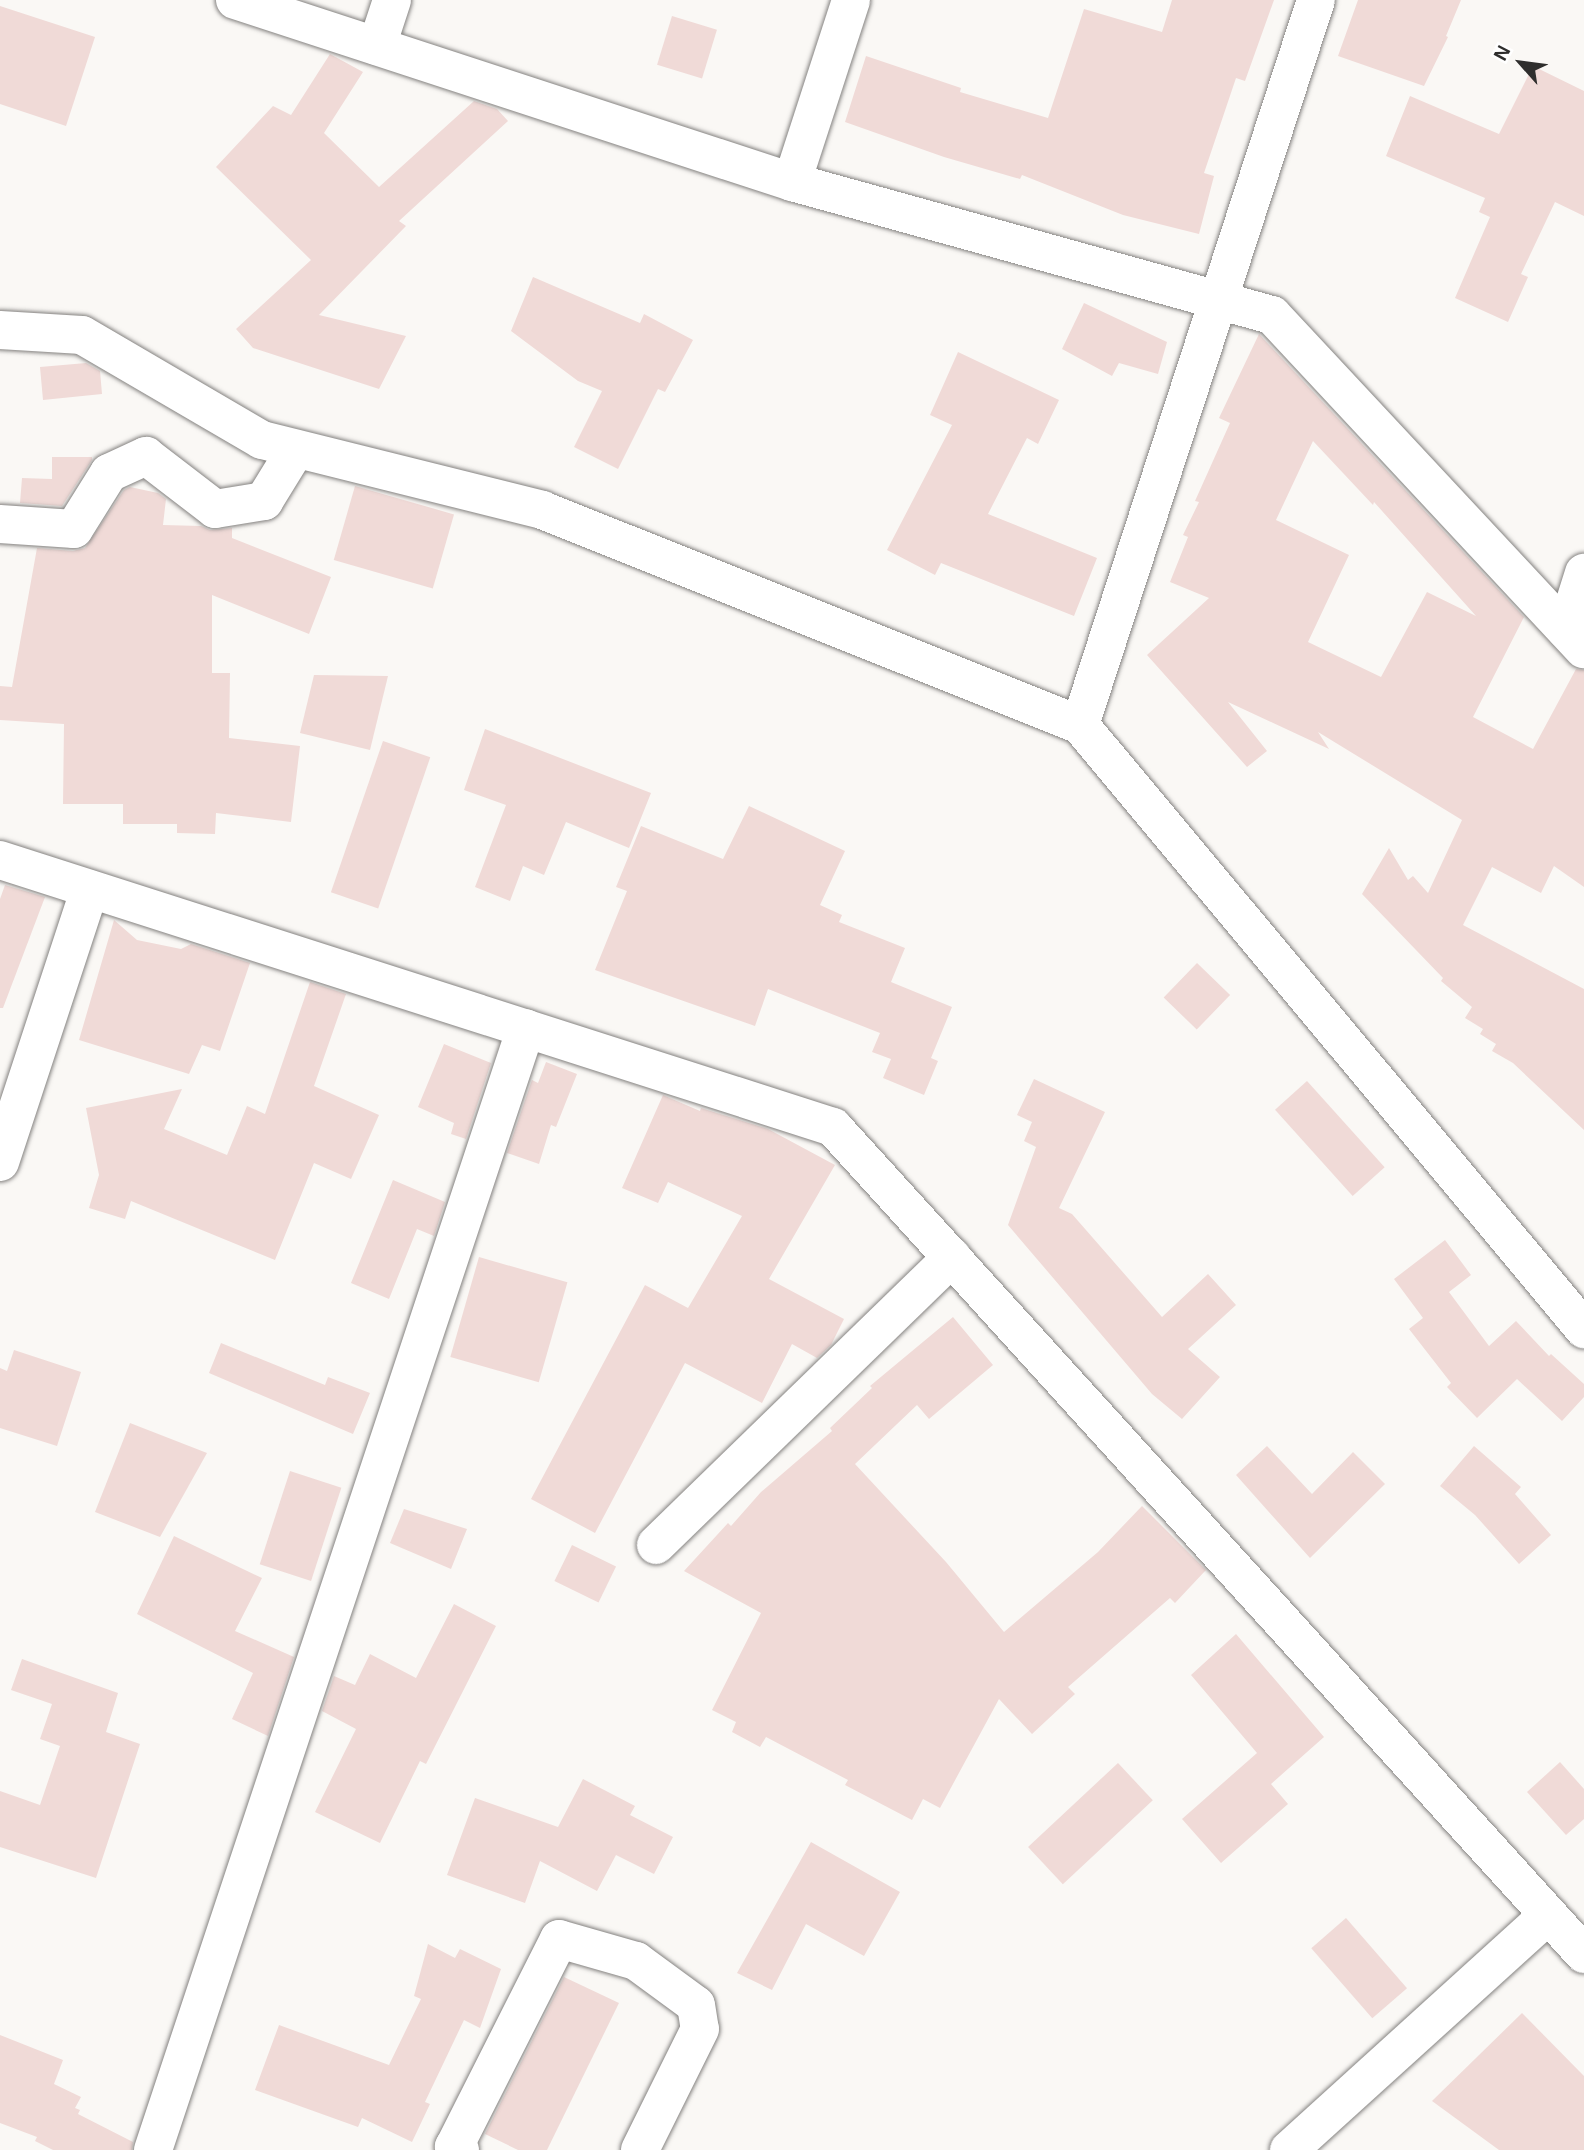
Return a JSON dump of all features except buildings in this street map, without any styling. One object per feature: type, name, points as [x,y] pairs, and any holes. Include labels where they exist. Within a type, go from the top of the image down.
[{"type":"street","points":[[235,0],[792,182],[1272,315],[1575,640]]},
{"type":"street","points":[[377,46],[392,0]]},
{"type":"street","points":[[792,182],[851,0]]},
{"type":"street","points":[[1080,725],[1316,0]]},
{"type":"street","points":[[0,330],[82,335],[262,440],[542,510],[1080,725],[1584,1329]]},
{"type":"street","points":[[0,524],[74,529],[109,472],[146,456],[215,509],[264,501],[296,449]]},
{"type":"street","points":[[1575,640],[1584,573]]},
{"type":"street","points":[[0,860],[833,1127],[1584,1954]]},
{"type":"street","points":[[0,1162],[90,889]]},
{"type":"street","points":[[153,2150],[526,1028]]},
{"type":"street","points":[[656,1545],[952,1257]]},
{"type":"street","points":[[1289,2150],[1548,1915]]},
{"type":"street","points":[[460,2150],[454,2147],[559,1939],[636,1961],[696,2005],[700,2029],[640,2150]]}]
